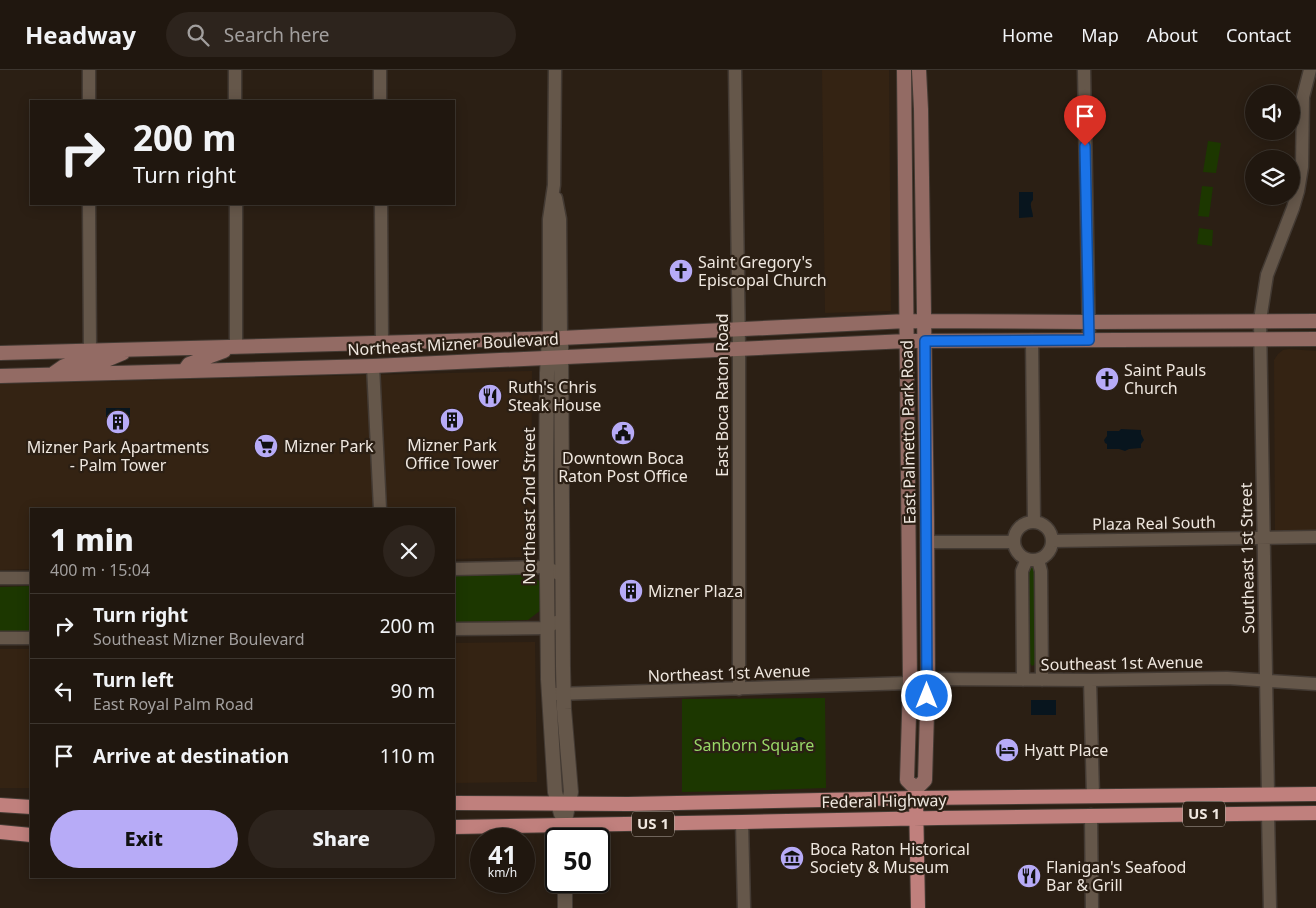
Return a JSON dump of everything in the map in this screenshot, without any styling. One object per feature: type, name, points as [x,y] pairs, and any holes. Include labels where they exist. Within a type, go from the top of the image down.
[{"type":"main road","name":"East Palmetto Park Road","points":[[904,70],[910,683],[907,780],[916,794],[918,908]]},
{"type":"main road","name":"East Palmetto Park Road","points":[[916,794],[926,780],[928,679],[925,341],[919,70]]},
{"type":"main road","name":"Northeast Mizner Boulevard","points":[[0,353],[555,338],[906,321],[1316,320]]},
{"type":"main road","name":"Northeast Mizner Boulevard","points":[[0,376],[373,366],[907,341],[1316,339]]},
{"type":"main road","points":[[184,371],[189,364],[236,347]]},
{"type":"main road","points":[[52,375],[64,366],[104,361],[131,350]]},
{"type":"main road","name":"Federal Highway","points":[[455,803],[645,804],[916,794],[1093,796],[1310,794]]},
{"type":"main road","points":[[1232,814],[1256,805],[1268,794]]},
{"type":"main road","points":[[1268,814],[1310,794]]},
{"type":"main road","points":[[0,805],[30,808]]},
{"type":"main road","name":"Federal Highway","points":[[610,829],[742,822],[1091,815],[1316,813]]},
{"type":"main road","name":"Federal Highway","points":[[455,827],[545,831]]},
{"type":"main road","points":[[0,832],[30,835]]},
{"type":"street","points":[[89,70],[89,100]]},
{"type":"street","points":[[235,70],[235,100]]},
{"type":"street","points":[[380,70],[380,100]]},
{"type":"street","name":"Northeast 2nd Street","points":[[555,70],[554,185],[560,219],[555,250],[555,338],[546,476],[547,567],[549,694],[555,792],[563,804],[564,828]]},
{"type":"street","name":"East Boca Raton Road","points":[[734,70],[739,349],[739,689]]},
{"type":"street","points":[[1084,70],[1089,340]]},
{"type":"street","name":"Southeast 1st Street","points":[[1268,794],[1260,320],[1267,275],[1298,191],[1302,167],[1303,97],[1310,70]]},
{"type":"street","points":[[89,205],[90,351]]},
{"type":"street","points":[[236,205],[236,347]]},
{"type":"street","points":[[381,205],[382,344]]},
{"type":"street","points":[[1032,340],[1034,522]]},
{"type":"street","name":"Northeast 2nd Street","points":[[554,357],[562,576],[564,694],[571,792],[563,804]]},
{"type":"street","points":[[373,366],[380,508]]},
{"type":"street","points":[[1023,680],[1022,571],[1032,560],[1044,557],[1048,553],[1052,541],[1048,530],[1034,522],[1022,526],[1018,530],[1014,542],[1018,552],[1032,560],[1041,571],[1042,680]]},
{"type":"street","name":"Plaza Real South","points":[[1052,541],[1316,537]]},
{"type":"street","points":[[927,542],[1014,542]]},
{"type":"street","points":[[455,569],[547,567],[562,576]]},
{"type":"street","points":[[0,578],[30,578]]},
{"type":"street","points":[[455,630],[548,628],[562,618]]},
{"type":"street","points":[[0,638],[30,638]]},
{"type":"street","name":"Southeast 1st Avenue","points":[[928,679],[1090,680],[1227,678],[1316,684]]},
{"type":"street","points":[[1090,680],[1093,796]]},
{"type":"street","name":"Northeast 1st Avenue","points":[[549,694],[910,683]]},
{"type":"street","points":[[1268,814],[1270,908]]},
{"type":"street","points":[[1091,815],[1092,908]]},
{"type":"street","points":[[742,822],[744,908]]},
{"type":"street","points":[[565,893],[565,908]]},
{"type":"shaded area","points":[[822,70],[889,70],[891,311],[825,313]]},
{"type":"shaded area","points":[[1283,350],[1316,351],[1316,537],[1275,538],[1274,360]]},
{"type":"shaded area","name":"Mizner Park","points":[[532,371],[531,557],[455,559],[455,508],[30,508],[30,569],[0,570],[0,384]]},
{"type":"shaded area","points":[[535,642],[537,782],[455,783],[455,643]]},
{"type":"shaded area","points":[[0,649],[30,649],[30,788],[0,788]]},
{"type":"green space","points":[[1208,141],[1221,143],[1216,173],[1203,172]]},
{"type":"green space","points":[[1202,186],[1213,187],[1209,217],[1198,216]]},
{"type":"green space","points":[[1199,228],[1213,230],[1212,246],[1197,244]]},
{"type":"green space","points":[[1033,565],[1035,569],[1036,661],[1032,666],[1029,662],[1028,654],[1028,571],[1029,566]]},
{"type":"green space","points":[[527,574],[542,583],[541,610],[528,620],[455,622],[455,576]]},
{"type":"green space","points":[[30,586],[30,631],[0,632],[0,587]]},
{"type":"green space","name":"Sanborn Square","points":[[825,698],[826,788],[682,792],[682,699]]},
{"type":"water","points":[[1019,192],[1033,192],[1031,205],[1033,217],[1019,218]]},
{"type":"water","points":[[106,408],[130,408],[130,417],[106,417]]},
{"type":"water","points":[[1121,429],[1141,430],[1144,440],[1141,448],[1125,451],[1107,449],[1107,444],[1104,440],[1107,436],[1107,431],[1119,431]]},
{"type":"water","points":[[1031,700],[1056,700],[1056,715],[1031,715]]},
{"type":"water","points":[[800,737],[805,739],[807,744],[805,749],[800,751],[795,749],[793,744],[795,739]]},
{"type":"place","name":"Saint Gregory's Episcopal Church","points":[[681,271]]},
{"type":"place","name":"Saint Pauls Church","points":[[1107,379]]},
{"type":"place","name":"Ruth's Chris Steak House","points":[[490,396]]},
{"type":"place","name":"Mizner Park Office Tower","points":[[452,420]]},
{"type":"place","name":"Mizner Park Apartments - Palm Tower","points":[[118,422]]},
{"type":"place","name":"Downtown Boca Raton Post Office","points":[[623,433]]},
{"type":"place","name":"Mizner Park","points":[[266,446]]},
{"type":"place","name":"Mizner Plaza","points":[[631,591]]},
{"type":"place","name":"Hyatt Place","points":[[1007,750]]},
{"type":"place","name":"Boca Raton Historical Society & Museum","points":[[792,858]]},
{"type":"place","name":"Flanigan's Seafood Bar & Grill","points":[[1029,876]]},
{"type":"route","points":[[927,696],[925,341],[1089,340],[1085,146]]}]
